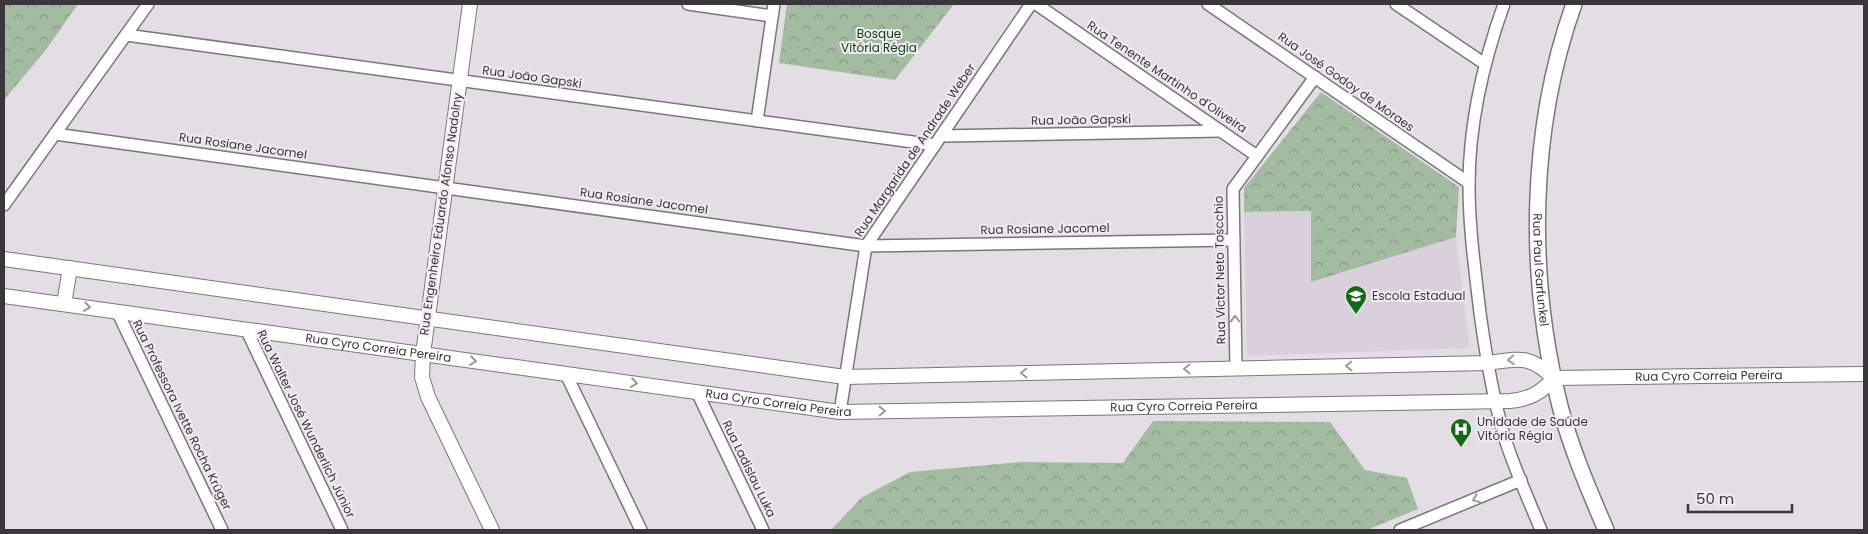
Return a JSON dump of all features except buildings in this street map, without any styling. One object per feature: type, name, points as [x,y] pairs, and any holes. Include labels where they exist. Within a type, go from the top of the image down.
[{"type":"main road","name":"Rua Paul Garfunkel","points":[[1574,4],[1558,56],[1541,160],[1538,194],[1540,298],[1554,378],[1568,434],[1606,530]]},
{"type":"street","points":[[4,205],[148,4]]},
{"type":"street","name":"Rua Engenheiro Eduardo Afonso Nadolny","points":[[470,4],[422,354],[422,376],[428,397],[492,530]]},
{"type":"street","points":[[688,4],[772,16]]},
{"type":"street","points":[[757,121],[774,4]]},
{"type":"street","name":"Rua Margarida de Andrade Weber","points":[[840,412],[866,246],[1031,4]]},
{"type":"street","name":"Rua Tenente Martinho d'Oliveira","points":[[1036,4],[1257,156]]},
{"type":"street","name":"Rua José Godoy de Moraes","points":[[1208,4],[1469,183]]},
{"type":"street","points":[[1396,4],[1485,64]]},
{"type":"street","points":[[1504,4],[1485,64],[1474,129],[1469,183],[1472,247],[1487,363],[1495,400],[1506,441],[1541,530]]},
{"type":"street","name":"Rua João Gapski","points":[[126,35],[757,121],[938,141],[1222,131]]},
{"type":"street","name":"Rua Victor Neto Toscchio","points":[[1236,368],[1233,189],[1315,77]]},
{"type":"street","name":"Rua Rosiane Jacomel","points":[[54,134],[866,246],[1234,240]]},
{"type":"street","points":[[4,259],[846,377],[1487,363],[1518,359],[1531,361],[1542,367],[1554,378]]},
{"type":"street","points":[[64,304],[70,268]]},
{"type":"street","name":"Rua Cyro Correia Pereira","points":[[4,296],[840,412],[1523,399],[1535,395],[1544,389],[1554,378],[1864,374]]},
{"type":"street","name":"Rua Professora Ivette Rocha Krüger","points":[[117,311],[222,530]]},
{"type":"street","name":"Rua Walter José Wunderlich Júnior","points":[[246,329],[342,530]]},
{"type":"street","points":[[566,374],[641,530]]},
{"type":"street","name":"Rua Ladislau Luka","points":[[697,392],[763,530]]},
{"type":"street","points":[[1400,530],[1521,480]]},
{"type":"shaded area","name":"Escola Estadual","points":[[1311,211],[1312,282],[1456,237],[1470,348],[1247,356],[1244,212]]},
{"type":"green space","points":[[4,4],[78,4],[45,51],[4,100]]},
{"type":"green space","name":"Bosque Vitória Régia","points":[[787,4],[954,4],[895,80],[779,63]]},
{"type":"green space","points":[[1321,92],[1459,187],[1456,237],[1311,282],[1311,211],[1244,212],[1244,188]]},
{"type":"green space","points":[[1153,421],[1330,422],[1365,470],[1407,478],[1418,509],[1367,530],[831,530],[861,498],[910,472],[1020,462],[1123,463]]},
{"type":"place","name":"Escola Estadual","points":[[1356,315]]},
{"type":"place","name":"Unidade de Saúde Vitória Régia","points":[[1461,448]]}]
